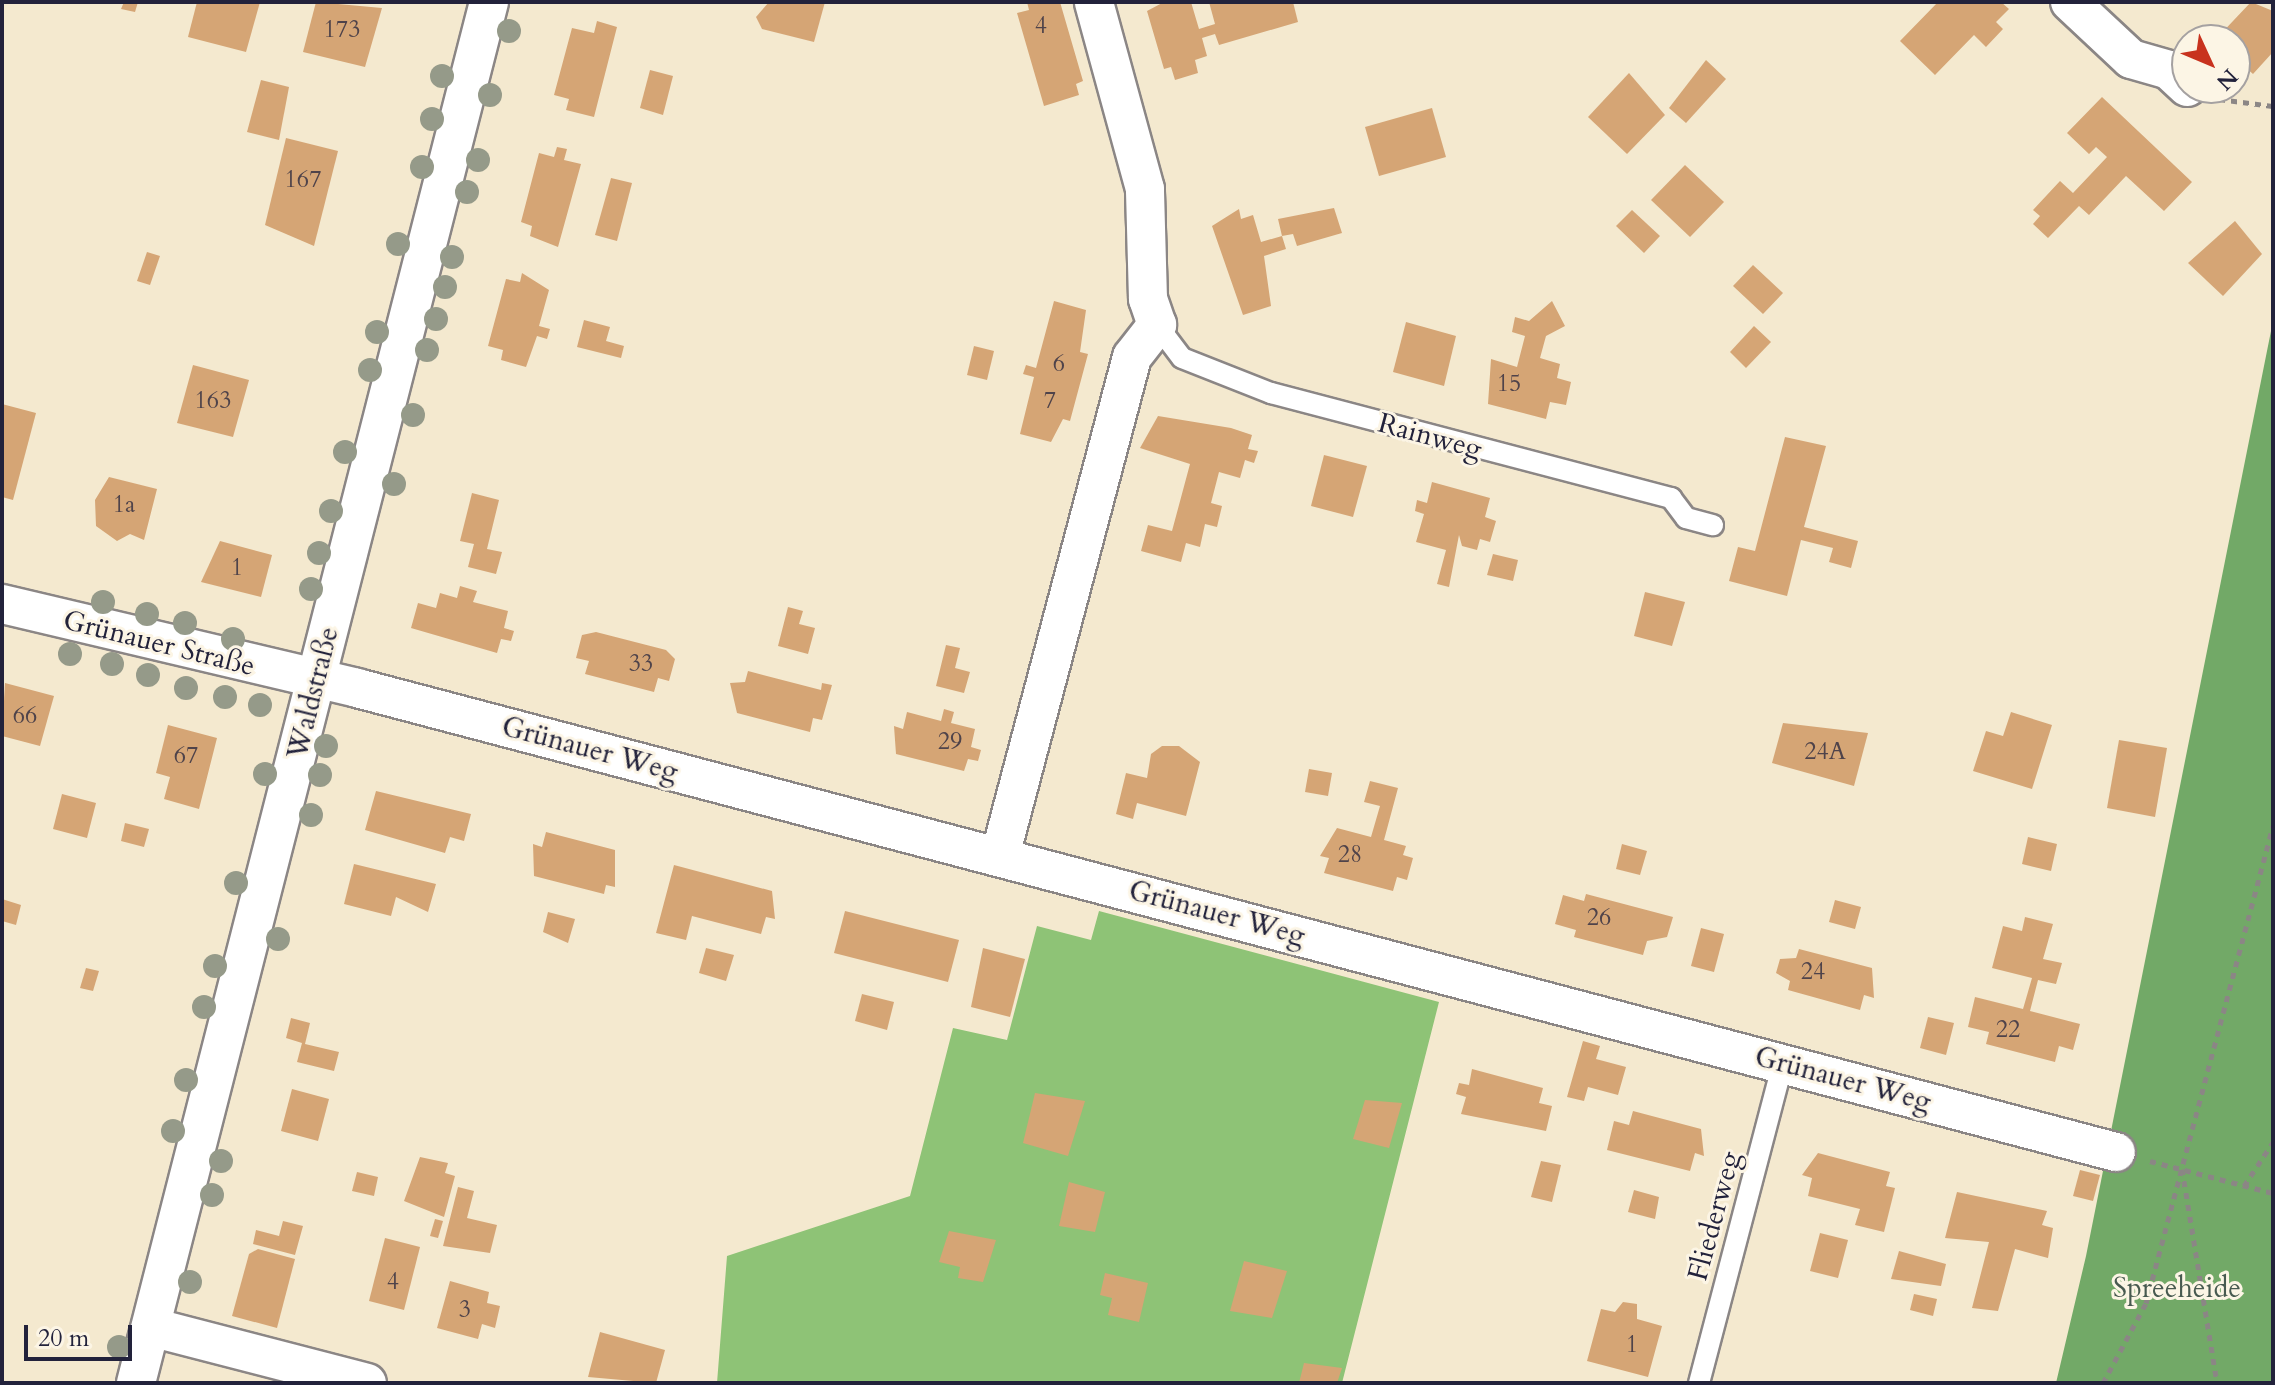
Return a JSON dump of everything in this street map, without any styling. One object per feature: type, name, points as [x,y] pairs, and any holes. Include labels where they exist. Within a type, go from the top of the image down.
[{"type":"street","name":"Waldstraße","points":[[136,1383],[489,2]]},
{"type":"street","name":"Rainweg","points":[[1094,2],[1145,189],[1148,299],[1157,325]]},
{"type":"street","points":[[2070,2],[2131,59],[2171,72]]},
{"type":"street","points":[[1000,856],[1132,357],[1157,325]]},
{"type":"street","name":"Grünauer Straße","points":[[2,604],[315,681]]},
{"type":"street","name":"Grünauer Weg","points":[[315,681],[1000,856],[2116,1152]]},
{"type":"street","points":[[151,1327],[367,1383]]},
{"type":"lane","name":"Rainweg","points":[[1157,325],[1182,358],[1271,393],[1671,498],[1686,518],[1713,525]]},
{"type":"lane","name":"Fliederweg","points":[[1699,1383],[1783,1063]]},
{"type":"path","points":[[2251,102],[2273,106]]},
{"type":"path","points":[[2103,1383],[2146,1303],[2273,826]]},
{"type":"path","points":[[2244,1186],[2273,1142]]},
{"type":"path","points":[[2116,1152],[2273,1193]]},
{"type":"path","points":[[2182,1168],[2217,1383]]},
{"type":"green space","name":"Spreeheide","points":[[2273,321],[2273,1383],[2056,1383],[2086,1256]]},
{"type":"green space","points":[[1099,911],[1439,1002],[1342,1383],[717,1383],[727,1256],[910,1196],[953,1028],[1007,1040],[1037,926],[1091,940]]},
{"type":"building","points":[[124,2],[138,2],[135,12],[121,9]]},
{"type":"building","points":[[197,2],[260,2],[246,52],[188,37]]},
{"type":"building","points":[[316,2],[382,8],[365,67],[303,52]]},
{"type":"building","points":[[769,2],[825,2],[814,42],[762,29],[756,17]]},
{"type":"building","points":[[1027,2],[1060,2],[1083,81],[1076,84],[1079,95],[1044,106],[1017,13],[1029,10]]},
{"type":"building","points":[[1164,2],[1191,2],[1199,29],[1215,24],[1209,2],[1293,2],[1298,22],[1219,45],[1215,34],[1202,38],[1207,56],[1195,60],[1198,73],[1175,80],[1171,67],[1164,69],[1147,11]]},
{"type":"building","points":[[1938,2],[2001,2],[2009,9],[1996,22],[2003,29],[1986,47],[1974,35],[1935,75],[1900,41]]},
{"type":"building","points":[[2251,2],[2273,11],[2273,52],[2253,74],[2251,24],[2230,24]]},
{"type":"building","points":[[597,21],[617,27],[594,117],[566,110],[569,99],[554,95],[572,28],[594,33]]},
{"type":"building","points":[[1706,60],[1726,79],[1686,123],[1669,108]]},
{"type":"building","points":[[650,70],[673,76],[663,115],[640,108]]},
{"type":"building","points":[[1629,73],[1665,115],[1627,154],[1588,117]]},
{"type":"building","points":[[261,80],[289,87],[279,140],[247,132]]},
{"type":"building","points":[[2102,97],[2192,182],[2164,211],[2126,176],[2089,215],[2079,206],[2048,238],[2033,224],[2040,216],[2033,210],[2060,181],[2073,193],[2107,157],[2096,147],[2089,154],[2067,133]]},
{"type":"building","points":[[1432,108],[1446,157],[1379,176],[1365,127]]},
{"type":"building","points":[[286,138],[338,151],[314,246],[265,225]]},
{"type":"building","points":[[557,147],[567,149],[564,160],[581,164],[558,247],[530,236],[532,226],[521,222],[539,153],[554,157]]},
{"type":"building","points":[[1685,165],[1724,202],[1690,237],[1651,200]]},
{"type":"building","points":[[611,178],[632,183],[617,241],[595,235]]},
{"type":"building","points":[[1334,208],[1342,233],[1297,246],[1293,234],[1282,236],[1278,219]]},
{"type":"building","points":[[1239,209],[1241,219],[1253,215],[1261,242],[1282,236],[1286,249],[1264,256],[1271,306],[1243,315],[1212,226]]},
{"type":"building","points":[[1632,210],[1660,236],[1644,253],[1616,226]]},
{"type":"building","points":[[2235,221],[2262,254],[2223,296],[2188,263]]},
{"type":"building","points":[[147,252],[160,256],[150,285],[137,281]]},
{"type":"building","points":[[1753,265],[1783,293],[1763,314],[1733,286]]},
{"type":"building","points":[[522,273],[549,290],[539,326],[550,329],[547,339],[537,336],[526,367],[501,360],[503,350],[488,346],[506,279],[520,282]]},
{"type":"building","points":[[1054,301],[1086,310],[1080,352],[1088,354],[1070,421],[1063,419],[1051,442],[1020,434],[1034,377],[1023,374],[1026,365],[1036,368]]},
{"type":"building","points":[[1552,301],[1565,326],[1546,336],[1540,358],[1560,364],[1557,378],[1571,382],[1566,405],[1550,402],[1546,419],[1488,404],[1491,359],[1517,367],[1525,336],[1512,332],[1515,317],[1529,321]]},
{"type":"building","points":[[584,320],[610,327],[606,341],[624,346],[621,358],[577,347]]},
{"type":"building","points":[[1406,322],[1456,336],[1444,386],[1393,372]]},
{"type":"building","points":[[1754,326],[1771,342],[1746,368],[1730,352]]},
{"type":"building","points":[[974,346],[994,351],[987,380],[967,375]]},
{"type":"building","points":[[193,365],[249,380],[233,437],[177,423]]},
{"type":"building","points":[[2,404],[36,413],[13,500],[2,497]]},
{"type":"building","points":[[1158,416],[1231,428],[1252,435],[1248,449],[1258,451],[1254,463],[1245,460],[1240,478],[1219,472],[1211,503],[1222,506],[1217,527],[1205,524],[1200,547],[1186,543],[1181,562],[1141,551],[1148,525],[1172,531],[1190,464],[1140,448]]},
{"type":"building","points":[[1785,437],[1826,446],[1804,527],[1858,541],[1851,568],[1829,562],[1833,548],[1801,540],[1787,596],[1729,581],[1738,547],[1755,551]]},
{"type":"building","points":[[1324,455],[1367,466],[1353,517],[1311,506]]},
{"type":"building","points":[[109,477],[157,489],[144,540],[130,534],[117,541],[96,526],[95,500]]},
{"type":"building","points":[[1432,482],[1490,498],[1485,517],[1496,521],[1490,542],[1480,539],[1477,550],[1462,546],[1459,535],[1449,587],[1437,584],[1446,550],[1416,542],[1424,514],[1415,511],[1417,500],[1427,503]]},
{"type":"building","points":[[472,493],[499,500],[487,549],[502,552],[496,574],[468,567],[474,544],[460,541]]},
{"type":"building","points":[[220,541],[272,555],[261,597],[201,582]]},
{"type":"building","points":[[1493,554],[1518,560],[1513,581],[1487,575]]},
{"type":"building","points":[[460,586],[477,591],[473,602],[508,611],[504,628],[514,631],[511,641],[501,639],[497,653],[411,628],[418,603],[436,608],[440,593],[457,598]]},
{"type":"building","points":[[1645,592],[1685,602],[1672,646],[1634,636]]},
{"type":"building","points":[[788,607],[803,611],[799,624],[815,628],[808,654],[778,646]]},
{"type":"building","points":[[596,632],[666,650],[675,659],[669,681],[658,678],[654,692],[585,674],[589,661],[576,658],[582,635]]},
{"type":"building","points":[[946,645],[960,648],[955,668],[970,672],[964,693],[936,686]]},
{"type":"building","points":[[748,671],[821,690],[822,683],[832,685],[822,720],[813,718],[810,732],[737,713],[730,683],[745,682]]},
{"type":"building","points":[[5,683],[54,696],[40,746],[2,736]]},
{"type":"building","points":[[944,709],[954,712],[951,723],[975,729],[971,747],[981,750],[978,761],[968,759],[964,771],[896,754],[894,726],[903,729],[907,712],[941,721]]},
{"type":"building","points":[[2011,712],[2052,725],[2032,789],[1973,771],[1986,731],[2003,736]]},
{"type":"building","points":[[1783,723],[1868,733],[1854,786],[1772,763]]},
{"type":"building","points":[[168,725],[217,738],[199,809],[164,799],[170,777],[156,773]]},
{"type":"building","points":[[2119,740],[2167,748],[2155,817],[2107,808]]},
{"type":"building","points":[[1162,746],[1179,746],[1200,762],[1186,816],[1137,803],[1133,819],[1116,814],[1126,773],[1147,778],[1151,754]]},
{"type":"building","points":[[1309,769],[1332,773],[1328,796],[1305,792]]},
{"type":"building","points":[[1370,781],[1398,788],[1384,840],[1406,846],[1403,855],[1413,858],[1407,880],[1397,877],[1393,891],[1324,873],[1329,858],[1320,856],[1337,828],[1371,837],[1380,806],[1364,802]]},
{"type":"building","points":[[376,791],[471,814],[464,841],[450,837],[445,853],[365,830]]},
{"type":"building","points":[[62,794],[96,803],[87,838],[53,829]]},
{"type":"building","points":[[125,823],[149,829],[144,847],[121,841]]},
{"type":"building","points":[[546,832],[615,850],[615,887],[606,885],[604,894],[534,876],[533,844],[542,847]]},
{"type":"building","points":[[2028,837],[2057,844],[2051,871],[2022,864]]},
{"type":"building","points":[[1622,844],[1647,851],[1640,875],[1616,869]]},
{"type":"building","points":[[354,864],[436,884],[428,912],[396,897],[391,916],[344,904]]},
{"type":"building","points":[[674,865],[772,891],[775,919],[766,917],[761,934],[692,916],[686,940],[656,933]]},
{"type":"building","points":[[1586,894],[1673,917],[1667,937],[1647,941],[1643,955],[1574,937],[1576,930],[1555,924],[1563,895],[1584,901]]},
{"type":"building","points":[[2,899],[21,905],[16,925],[2,921]]},
{"type":"building","points":[[1835,900],[1861,907],[1855,929],[1829,922]]},
{"type":"building","points":[[845,911],[959,940],[948,982],[834,953]]},
{"type":"building","points":[[548,912],[575,919],[568,943],[543,932]]},
{"type":"building","points":[[2025,917],[2053,924],[2043,959],[2062,963],[2056,984],[2038,980],[2030,1011],[2080,1024],[2073,1050],[2059,1046],[2055,1062],[1986,1044],[1989,1032],[1968,1027],[1975,997],[2023,1009],[2032,978],[1992,968],[2003,926],[2022,931]]},
{"type":"building","points":[[1701,928],[1724,934],[1714,972],[1691,966]]},
{"type":"building","points":[[706,948],[734,955],[726,981],[699,973]]},
{"type":"building","points":[[983,948],[1025,959],[1010,1017],[971,1007]]},
{"type":"building","points":[[1799,949],[1872,968],[1874,998],[1864,995],[1860,1010],[1788,990],[1790,981],[1776,973],[1780,959],[1796,958]]},
{"type":"building","points":[[86,968],[99,971],[93,991],[80,988]]},
{"type":"building","points":[[862,994],[894,1002],[887,1030],[855,1021]]},
{"type":"building","points":[[1928,1017],[1954,1023],[1946,1055],[1920,1048]]},
{"type":"building","points":[[291,1018],[310,1023],[305,1044],[339,1052],[334,1071],[297,1062],[302,1043],[286,1038]]},
{"type":"building","points":[[1583,1041],[1600,1046],[1596,1059],[1626,1067],[1618,1095],[1588,1087],[1584,1101],[1567,1097]]},
{"type":"building","points":[[1472,1069],[1543,1088],[1539,1103],[1552,1106],[1546,1131],[1461,1114],[1466,1097],[1456,1094],[1459,1083],[1469,1085]]},
{"type":"building","points":[[292,1089],[329,1099],[318,1141],[281,1131]]},
{"type":"building","points":[[1035,1093],[1085,1101],[1068,1156],[1023,1143]]},
{"type":"building","points":[[1365,1100],[1402,1103],[1389,1148],[1353,1139]]},
{"type":"building","points":[[1633,1111],[1701,1129],[1704,1156],[1695,1153],[1690,1171],[1607,1150],[1614,1121],[1629,1125]]},
{"type":"building","points":[[1818,1153],[1890,1172],[1886,1186],[1895,1188],[1884,1232],[1855,1225],[1860,1209],[1808,1196],[1812,1178],[1802,1175]]},
{"type":"building","points":[[420,1157],[448,1163],[445,1173],[455,1176],[444,1217],[404,1201]]},
{"type":"building","points":[[1541,1161],[1561,1165],[1552,1202],[1531,1197]]},
{"type":"building","points":[[2080,1170],[2100,1175],[2093,1201],[2073,1196]]},
{"type":"building","points":[[357,1172],[378,1177],[374,1196],[352,1191]]},
{"type":"building","points":[[1069,1182],[1105,1192],[1095,1232],[1059,1226]]},
{"type":"building","points":[[458,1187],[474,1191],[467,1218],[497,1225],[490,1253],[443,1246]]},
{"type":"building","points":[[1634,1190],[1659,1197],[1655,1219],[1628,1212]]},
{"type":"building","points":[[1957,1192],[2047,1211],[2042,1225],[2053,1228],[2048,1258],[2015,1249],[1998,1311],[1972,1308],[1989,1242],[1945,1238]]},
{"type":"building","points":[[435,1219],[443,1221],[438,1238],[430,1236]]},
{"type":"building","points":[[283,1221],[303,1226],[295,1255],[253,1244],[256,1230],[279,1236]]},
{"type":"building","points":[[949,1231],[996,1240],[983,1282],[958,1278],[960,1267],[939,1262]]},
{"type":"building","points":[[1820,1233],[1848,1240],[1838,1278],[1810,1271]]},
{"type":"building","points":[[385,1238],[420,1247],[404,1310],[369,1301]]},
{"type":"building","points":[[258,1249],[295,1259],[277,1328],[232,1316],[249,1254]]},
{"type":"building","points":[[1899,1251],[1946,1264],[1941,1286],[1891,1279]]},
{"type":"building","points":[[1244,1261],[1287,1271],[1272,1318],[1230,1311]]},
{"type":"building","points":[[1105,1273],[1148,1283],[1139,1322],[1108,1315],[1112,1298],[1100,1295]]},
{"type":"building","points":[[450,1281],[489,1292],[487,1303],[500,1306],[495,1328],[482,1324],[478,1339],[437,1328]]},
{"type":"building","points":[[1914,1294],[1937,1299],[1933,1316],[1910,1310]]},
{"type":"building","points":[[1623,1302],[1637,1304],[1637,1319],[1662,1326],[1648,1377],[1587,1361],[1601,1309],[1615,1312]]},
{"type":"building","points":[[600,1332],[665,1350],[656,1383],[588,1377]]},
{"type":"building","points":[[1304,1363],[1342,1368],[1337,1383],[1299,1383]]}]
